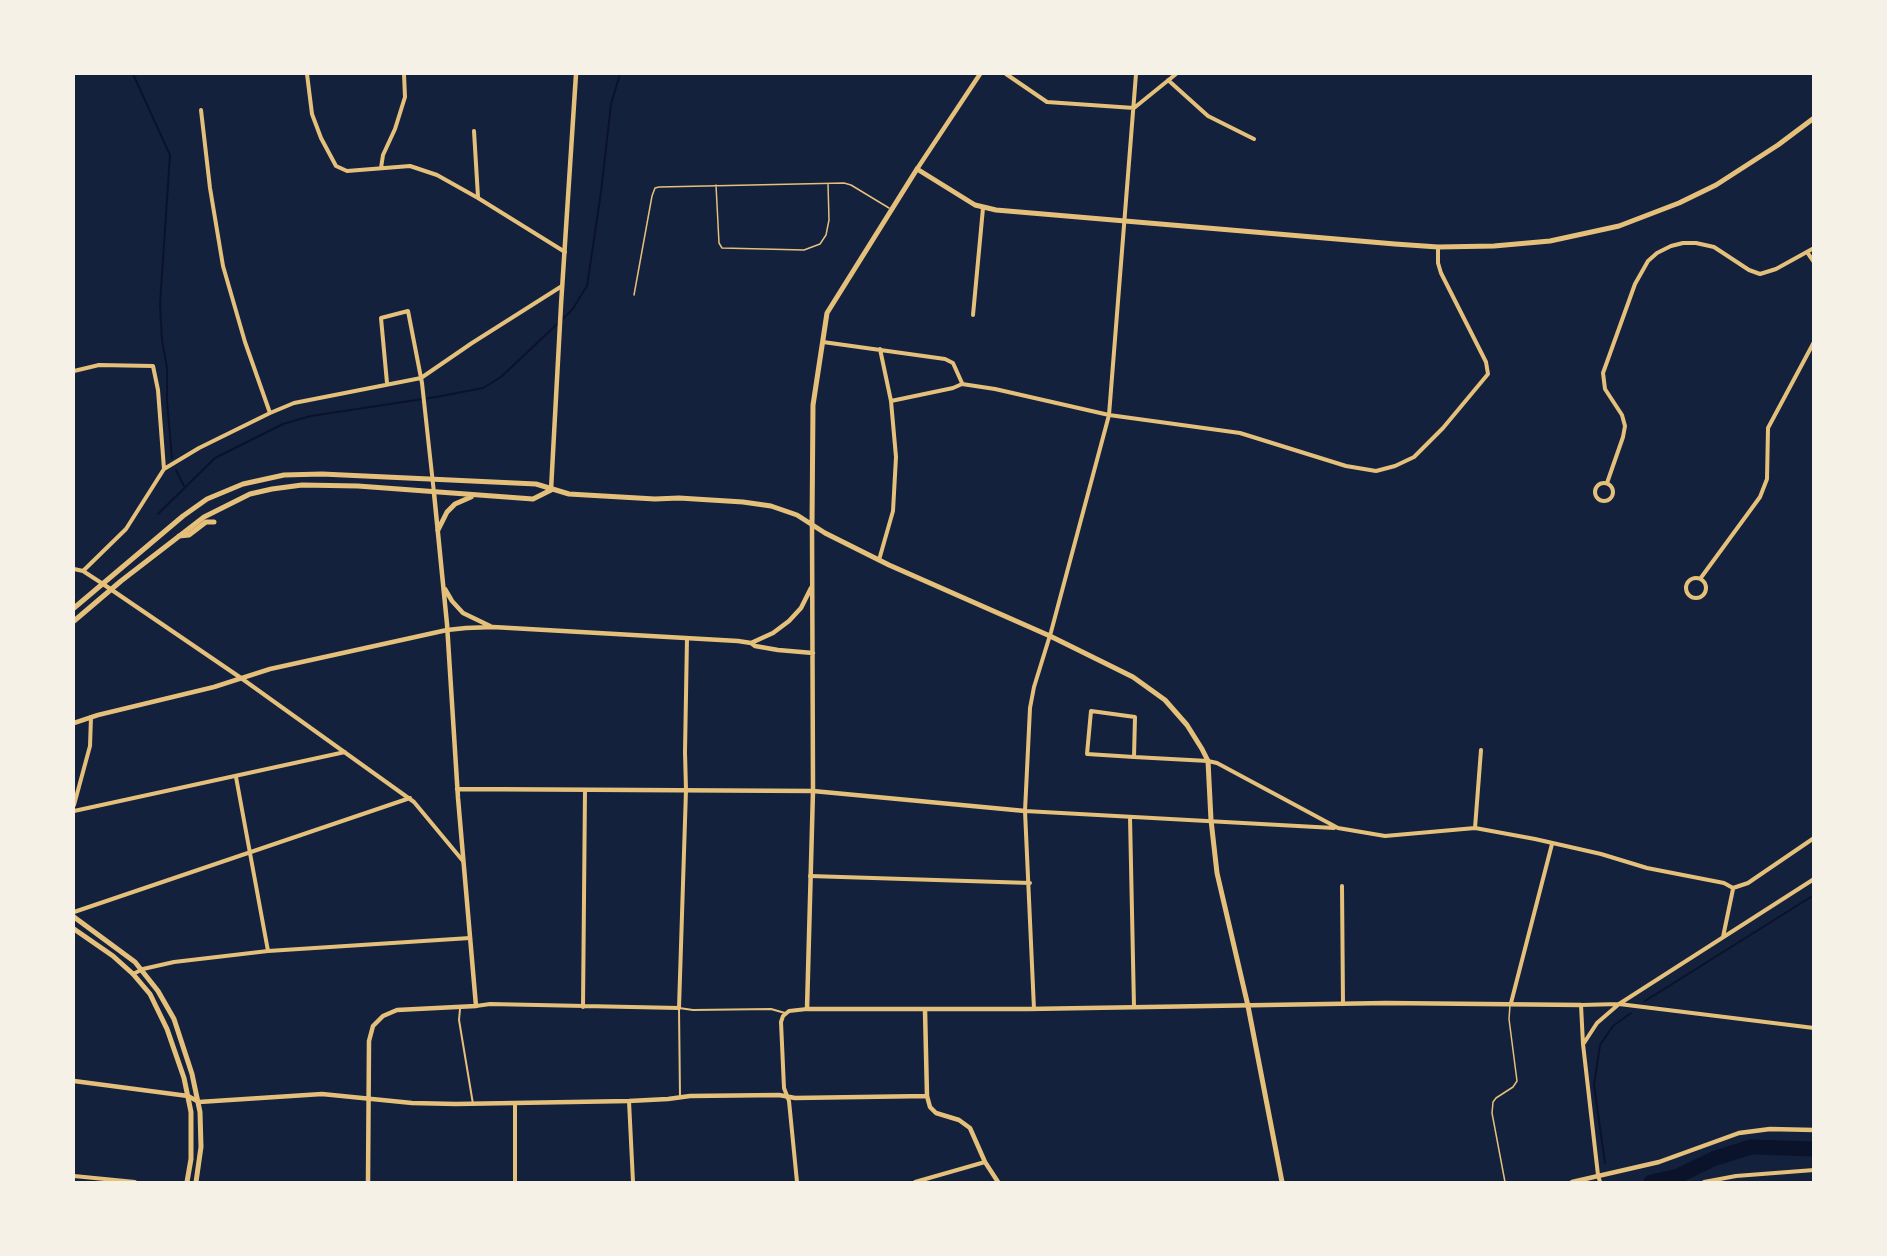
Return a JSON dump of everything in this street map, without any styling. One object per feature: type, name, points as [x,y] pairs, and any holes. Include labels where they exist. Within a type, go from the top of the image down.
[{"type":"main road","points":[[812,525],[813,405],[825,323],[831,305],[917,169],[968,202],[983,208],[1438,247],[1494,246],[1551,241],[1619,226],[1679,203],[1716,185],[1778,145],[1814,118]]},
{"type":"main road","points":[[74,608],[183,516],[207,499],[243,484],[284,475],[301,473],[536,484],[569,494],[762,504],[797,514],[812,525],[879,561],[1050,636],[1133,677],[1171,705],[1186,724],[1208,761],[1217,873],[1248,1006],[1282,1182]]},
{"type":"main road","points":[[74,621],[111,589],[204,517],[250,494],[302,485],[334,485],[533,499],[551,490]]},
{"type":"main road","points":[[438,530],[447,512],[456,504],[479,496]]},
{"type":"main road","points":[[178,536],[189,535],[206,522],[214,522]]},
{"type":"main road","points":[[74,914],[143,969],[174,1019],[199,1102],[201,1137],[196,1182]]},
{"type":"main road","points":[[74,929],[113,956],[133,974],[150,994],[167,1029],[188,1096],[192,1129],[191,1160],[187,1182]]},
{"type":"street","points":[[307,74],[312,114],[321,138],[336,166],[347,171],[410,166],[437,175],[564,252]]},
{"type":"street","points":[[381,168],[383,155],[395,129],[405,97],[404,74]]},
{"type":"street","points":[[551,490],[576,74]]},
{"type":"street","points":[[917,169],[980,74]]},
{"type":"street","points":[[1006,74],[1047,102],[1134,108],[1176,74]]},
{"type":"street","points":[[1034,1009],[1025,811],[1030,708],[1109,415],[1136,74]]},
{"type":"street","points":[[1168,80],[1208,116],[1254,138]]},
{"type":"street","points":[[201,110],[210,188],[223,266],[244,342],[270,413]]},
{"type":"street","points":[[474,131],[478,198]]},
{"type":"street","points":[[973,315],[983,208]]},
{"type":"street","points":[[1607,483],[1625,426],[1622,415],[1605,389],[1603,373],[1635,284],[1648,261],[1671,246],[1696,243],[1714,247],[1749,270],[1760,274],[1772,271],[1814,248]]},
{"type":"street","points":[[891,401],[962,384],[995,389],[1109,415],[1240,433],[1346,466],[1376,471],[1395,466],[1414,457],[1443,428],[1488,375],[1485,358],[1441,273],[1438,263],[1438,247]]},
{"type":"street","points":[[1807,252],[1814,262]]},
{"type":"street","points":[[83,571],[126,529],[164,470],[199,448],[294,403],[387,383],[422,381],[472,343],[562,286]]},
{"type":"street","points":[[387,383],[381,318],[408,311],[422,381],[438,530],[476,1006]]},
{"type":"street","points":[[822,342],[945,359],[953,363],[962,384]]},
{"type":"street","points":[[1700,579],[1760,497],[1767,479],[1768,428],[1814,342]]},
{"type":"street","points":[[879,561],[893,511],[896,457],[891,401],[880,349]]},
{"type":"street","points":[[74,371],[99,365],[153,366],[158,390],[164,470]]},
{"type":"street","points":[[1607,483],[1612,488],[1613,494],[1607,501],[1600,501],[1596,497],[1595,489],[1599,484],[1607,483]]},
{"type":"street","points":[[807,1009],[813,791],[812,525]]},
{"type":"street","points":[[74,569],[83,571],[111,589],[410,798],[463,861]]},
{"type":"street","points":[[1693,578],[1700,579],[1706,586],[1706,592],[1701,597],[1692,598],[1687,593],[1686,586],[1693,578]]},
{"type":"street","points":[[443,584],[452,601],[463,613],[493,627]]},
{"type":"street","points":[[74,723],[214,687],[299,662],[447,630],[493,627],[751,642],[773,633],[796,615],[813,584]]},
{"type":"street","points":[[680,1097],[679,1008],[686,790],[687,638]]},
{"type":"street","points":[[751,642],[755,646],[813,653]]},
{"type":"street","points":[[1134,757],[1135,717],[1091,711],[1087,754],[1217,763],[1338,828]]},
{"type":"street","points":[[74,806],[90,746],[91,717]]},
{"type":"street","points":[[1475,828],[1481,750]]},
{"type":"street","points":[[74,811],[345,752]]},
{"type":"street","points":[[236,777],[268,951]]},
{"type":"street","points":[[458,789],[813,791],[1025,811],[1338,828],[1385,836],[1475,828],[1601,854],[1647,868],[1724,883],[1733,888],[1748,883],[1814,838]]},
{"type":"street","points":[[583,1007],[585,790]]},
{"type":"street","points":[[74,906],[74,914],[249,851],[410,798]]},
{"type":"street","points":[[1130,817],[1134,1007]]},
{"type":"street","points":[[1511,1003],[1552,844]]},
{"type":"street","points":[[810,876],[1029,883]]},
{"type":"street","points":[[1583,1044],[1597,1023],[1619,1004],[1814,879]]},
{"type":"street","points":[[1342,886],[1343,1004]]},
{"type":"street","points":[[1723,938],[1733,888]]},
{"type":"street","points":[[133,974],[143,969],[174,962],[268,951],[470,939]]},
{"type":"street","points":[[368,1182],[369,1041],[372,1030],[379,1019],[402,1010],[490,1004],[693,1010],[771,1009],[785,1013],[807,1009],[1619,1004],[1814,1028]]},
{"type":"street","points":[[1581,1005],[1583,1044],[1600,1182]]},
{"type":"street","points":[[460,1007],[459,1020],[473,1104]]},
{"type":"street","points":[[925,1010],[927,1096],[930,1107],[936,1113],[959,1120],[970,1128],[985,1162],[998,1182]]},
{"type":"street","points":[[785,1013],[781,1025],[783,1083],[789,1101],[797,1182]]},
{"type":"street","points":[[74,1081],[188,1096],[199,1102],[322,1094],[412,1103],[473,1104],[779,1095],[795,1098],[927,1096]]},
{"type":"street","points":[[629,1101],[633,1182]]},
{"type":"street","points":[[515,1104],[515,1182]]},
{"type":"street","points":[[1572,1182],[1659,1162],[1739,1133],[1770,1129],[1814,1130]]},
{"type":"street","points":[[915,1182],[985,1162]]},
{"type":"street","points":[[1704,1182],[1736,1176],[1814,1170]]},
{"type":"street","points":[[74,1176],[135,1182]]},
{"type":"lane","points":[[716,185],[719,243],[722,248],[804,250],[820,244],[826,235],[829,220],[828,183]]},
{"type":"lane","points":[[634,295],[653,192],[656,188],[663,186],[844,183],[893,210]]},
{"type":"lane","points":[[1505,1182],[1492,1113],[1493,1102],[1496,1098],[1513,1087],[1517,1081],[1509,1019],[1511,1003]]},
{"type":"waterway","points":[[133,74],[170,155],[160,304],[162,340],[167,368],[167,401],[172,458]]},
{"type":"waterway","points":[[158,514],[215,458],[283,424],[311,416],[483,388],[501,377],[572,310],[587,286],[611,104],[620,74]]},
{"type":"waterway","points":[[176,470],[184,486]]},
{"type":"waterway","points":[[1645,1001],[1814,895]]},
{"type":"waterway","points":[[1605,1163],[1594,1085],[1600,1045],[1613,1026],[1631,1013]]},
{"type":"waterway","points":[[1651,1182],[1678,1176],[1713,1159],[1751,1147],[1814,1149]]}]
